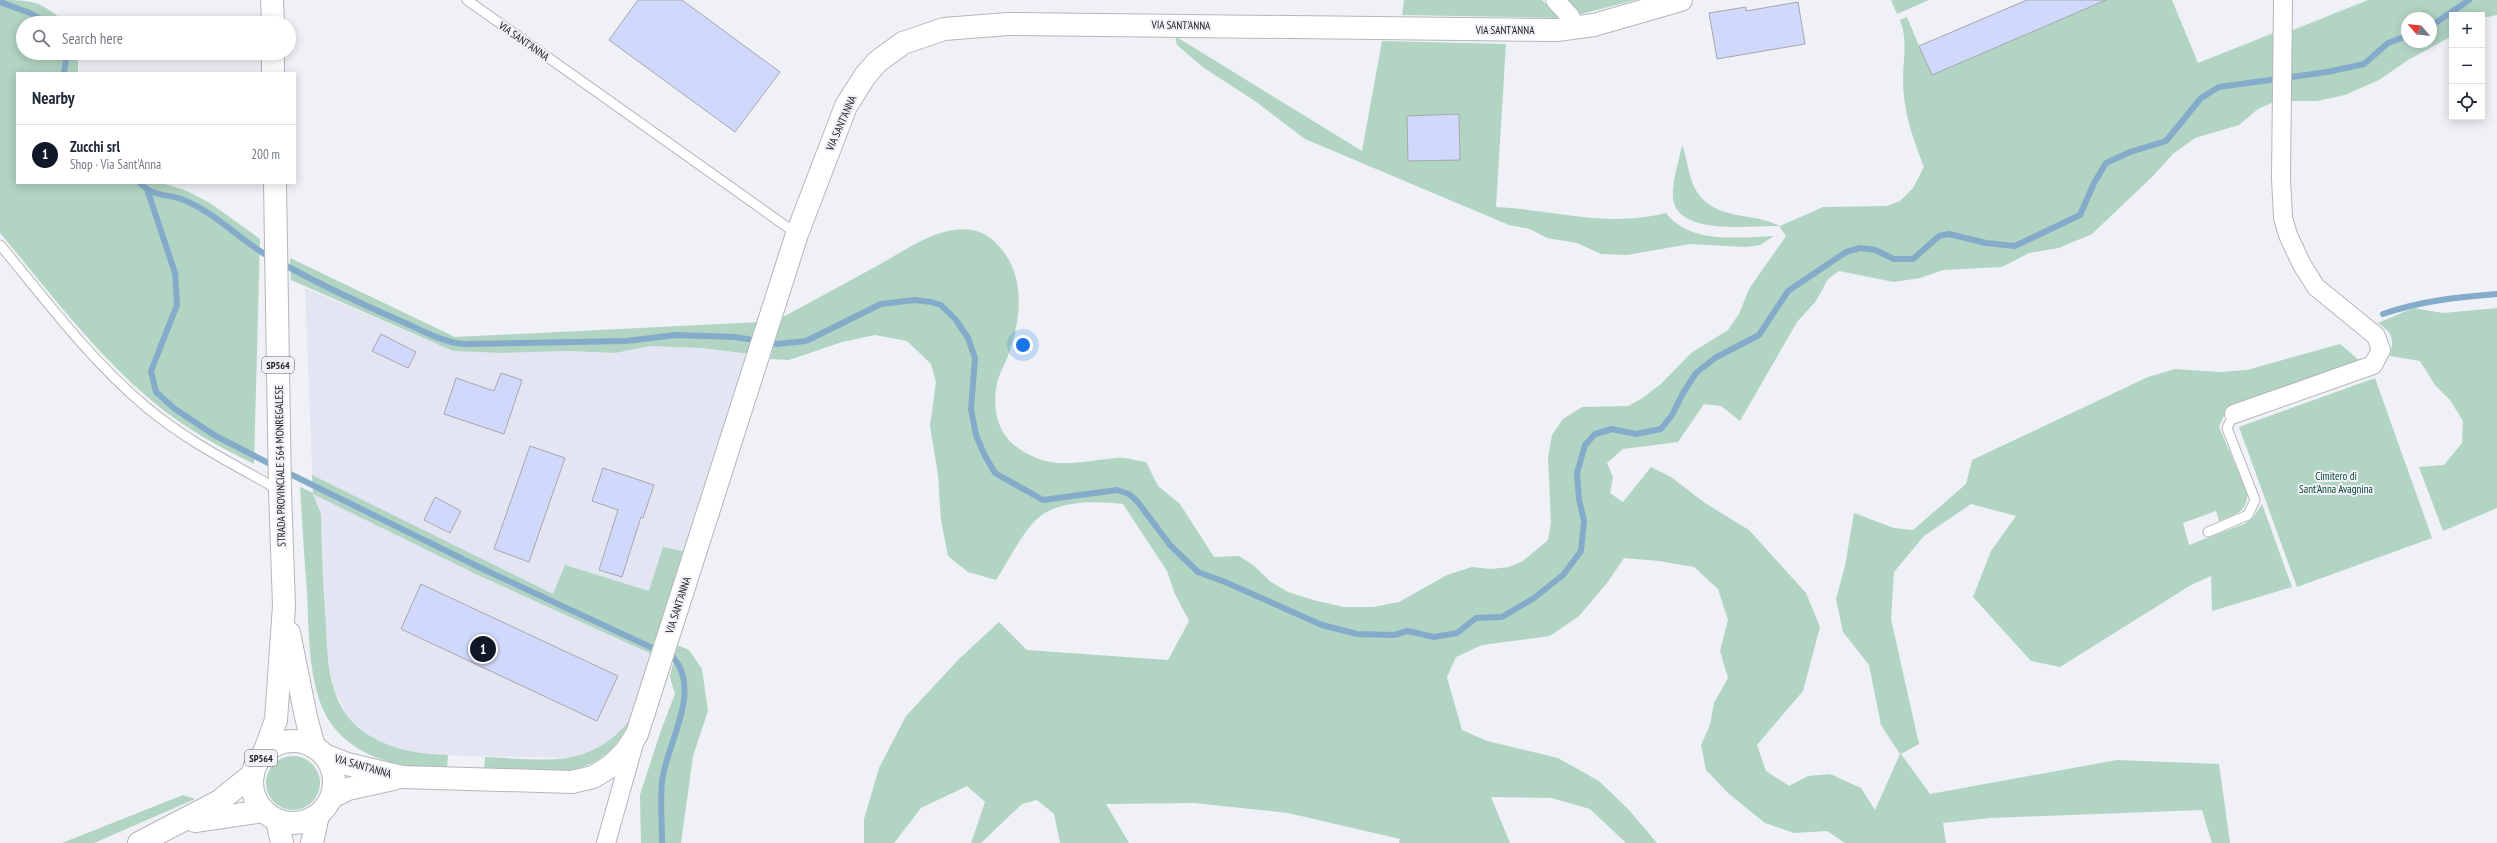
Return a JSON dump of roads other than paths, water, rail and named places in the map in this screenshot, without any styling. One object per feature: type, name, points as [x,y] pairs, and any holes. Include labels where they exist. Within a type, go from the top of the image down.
[{"type":"street","points":[[272,0],[272,16]]},
{"type":"street","points":[[1555,0],[1570,16],[1576,28]]},
{"type":"street","name":"VIA SANT'ANNA","points":[[319,751],[354,766],[402,777],[544,782],[578,781],[592,777],[611,766],[626,751],[637,734],[797,234],[840,120],[866,76],[877,62],[904,43],[944,29],[970,25],[1042,23],[1521,31],[1576,28],[1681,0]]},
{"type":"street","points":[[2234,414],[2372,365],[2379,356],[2381,350],[2376,336],[2316,287],[2302,264],[2288,235],[2282,200],[2283,0]]},
{"type":"street","points":[[273,60],[273,72]]},
{"type":"street","name":"STRADA PROVINCIALE 564 MONREGALESE","points":[[253,774],[264,754],[276,720],[284,606],[280,475],[275,184]]},
{"type":"street","name":"STRADA PROVINCIALE 564 MONREGALESE","points":[[284,606],[306,717],[319,751],[334,775],[332,798]]},
{"type":"street","points":[[606,843],[637,734]]},
{"type":"street","name":"STRADA PROVINCIALE 564 MONREGALESE","points":[[264,754],[275,745],[288,742],[301,742],[319,751]]},
{"type":"street","points":[[139,843],[218,802],[253,774]]},
{"type":"street","name":"SP564","points":[[253,774],[252,787],[256,800],[271,816],[282,843]]},
{"type":"street","name":"VIA SANT'ANNA","points":[[332,798],[372,782],[402,777]]},
{"type":"street","points":[[312,843],[318,815],[332,798]]},
{"type":"street","points":[[178,824],[271,816],[299,823],[318,815]]},
{"type":"lane","name":"VIA SANT'ANNA","points":[[467,0],[797,234]]},
{"type":"lane","points":[[0,245],[101,363],[144,406],[192,440],[280,475]]},
{"type":"lane","points":[[2208,532],[2248,515],[2255,500],[2227,428],[2234,414]]},
{"type":"waterway","points":[[2437,22],[2469,0]]},
{"type":"waterway","points":[[0,2],[35,16]]},
{"type":"waterway","points":[[281,263],[341,294],[440,339],[464,344],[626,341],[676,335],[735,337],[777,344],[806,341],[881,304],[915,300],[941,305],[956,320],[968,338],[975,358],[971,409],[976,435],[984,454],[995,473],[1043,500],[1117,490],[1129,494],[1137,501],[1170,545],[1198,572],[1225,582],[1322,625],[1357,634],[1394,635],[1408,631],[1434,637],[1457,633],[1476,618],[1502,617],[1534,598],[1563,575],[1581,551],[1584,521],[1579,499],[1577,473],[1585,445],[1595,434],[1612,429],[1636,434],[1661,429],[1672,415],[1683,393],[1696,373],[1715,358],[1759,335],[1788,291],[1846,252],[1860,248],[1875,250],[1894,259],[1913,259],[1939,236],[1949,234],[1986,243],[2015,246],[2080,215],[2094,183],[2106,163],[2130,152],[2166,141],[2201,98],[2219,87],[2327,72],[2364,64],[2388,43],[2401,38]]},
{"type":"waterway","points":[[64,72],[66,60]]},
{"type":"waterway","points":[[141,184],[150,191],[178,198],[196,206],[271,258]]},
{"type":"waterway","points":[[148,192],[175,273],[177,305],[151,371],[156,392],[175,409],[214,435],[274,466]]},
{"type":"waterway","points":[[2383,314],[2439,300],[2497,294]]},
{"type":"waterway","points":[[284,471],[487,571],[674,658],[682,672],[684,703],[662,782],[662,843]]},
{"type":"place","name":"Zucchi srl","points":[[483,649]]},
{"type":"park label","name":"Cimitero di Sant'Anna Avagnina","points":[[2336,482]]}]
